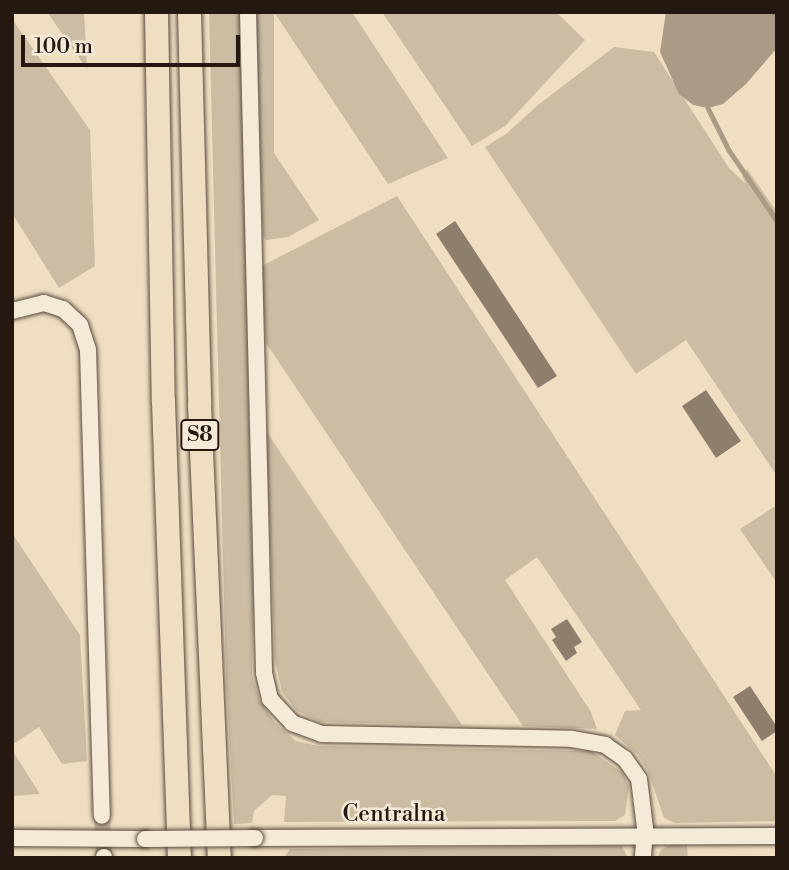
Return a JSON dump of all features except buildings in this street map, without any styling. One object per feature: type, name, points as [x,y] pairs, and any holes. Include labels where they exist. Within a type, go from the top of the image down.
[{"type":"highway","name":"S8","points":[[156,12],[163,401],[179,858]]},
{"type":"highway","name":"S8","points":[[188,12],[199,404],[219,858]]},
{"type":"street","points":[[248,12],[264,673],[271,699],[292,723],[322,734],[597,742],[619,754],[639,779],[645,835],[643,858]]},
{"type":"street","points":[[12,311],[35,304],[55,306],[71,314],[80,325],[88,350],[102,816]]},
{"type":"street","name":"Centralna","points":[[12,838],[777,836]]},
{"type":"shaded area","points":[[47,12],[84,12],[87,69]]},
{"type":"shaded area","points":[[209,12],[240,12],[253,591],[252,675],[259,699],[275,723],[296,741],[318,746],[591,751],[623,773],[629,787],[625,815],[615,821],[284,822],[286,796],[272,795],[254,811],[252,823],[234,824],[226,677]]},
{"type":"shaded area","points":[[256,12],[274,12],[274,153],[319,220],[288,237],[266,240],[263,236]]},
{"type":"shaded area","points":[[274,12],[352,12],[448,158],[388,184]]},
{"type":"shaded area","points":[[382,12],[556,12],[585,40],[505,126],[472,146]]},
{"type":"shaded area","points":[[666,12],[777,12],[777,48],[746,84],[723,104],[708,108],[693,105],[679,94],[660,52]]},
{"type":"shaded area","points":[[12,19],[90,130],[95,266],[59,288],[12,213]]},
{"type":"shaded area","points":[[614,47],[654,52],[729,168],[746,184],[742,176],[747,169],[777,212],[777,476],[686,340],[636,374],[485,147],[506,134],[538,105]]},
{"type":"shaded area","points":[[397,196],[777,777],[777,821],[675,823],[664,818],[648,771],[638,755],[615,735],[625,711],[641,710],[537,557],[505,580],[591,712],[597,729],[523,726],[266,343],[260,267]]},
{"type":"shaded area","points":[[266,431],[462,725],[321,722],[297,711],[282,692],[275,660]]},
{"type":"shaded area","points":[[777,505],[777,583],[740,529]]},
{"type":"shaded area","points":[[12,533],[80,635],[87,761],[62,764],[39,727],[12,745]]},
{"type":"shaded area","points":[[12,750],[40,794],[12,796]]},
{"type":"shaded area","points":[[684,841],[688,858],[657,858],[661,850],[675,842]]},
{"type":"shaded area","points":[[622,846],[628,858],[284,858],[290,849]]},
{"type":"waterway","points":[[708,108],[729,150],[777,221]]},
{"type":"tunnel","points":[[102,816],[104,857]]}]
